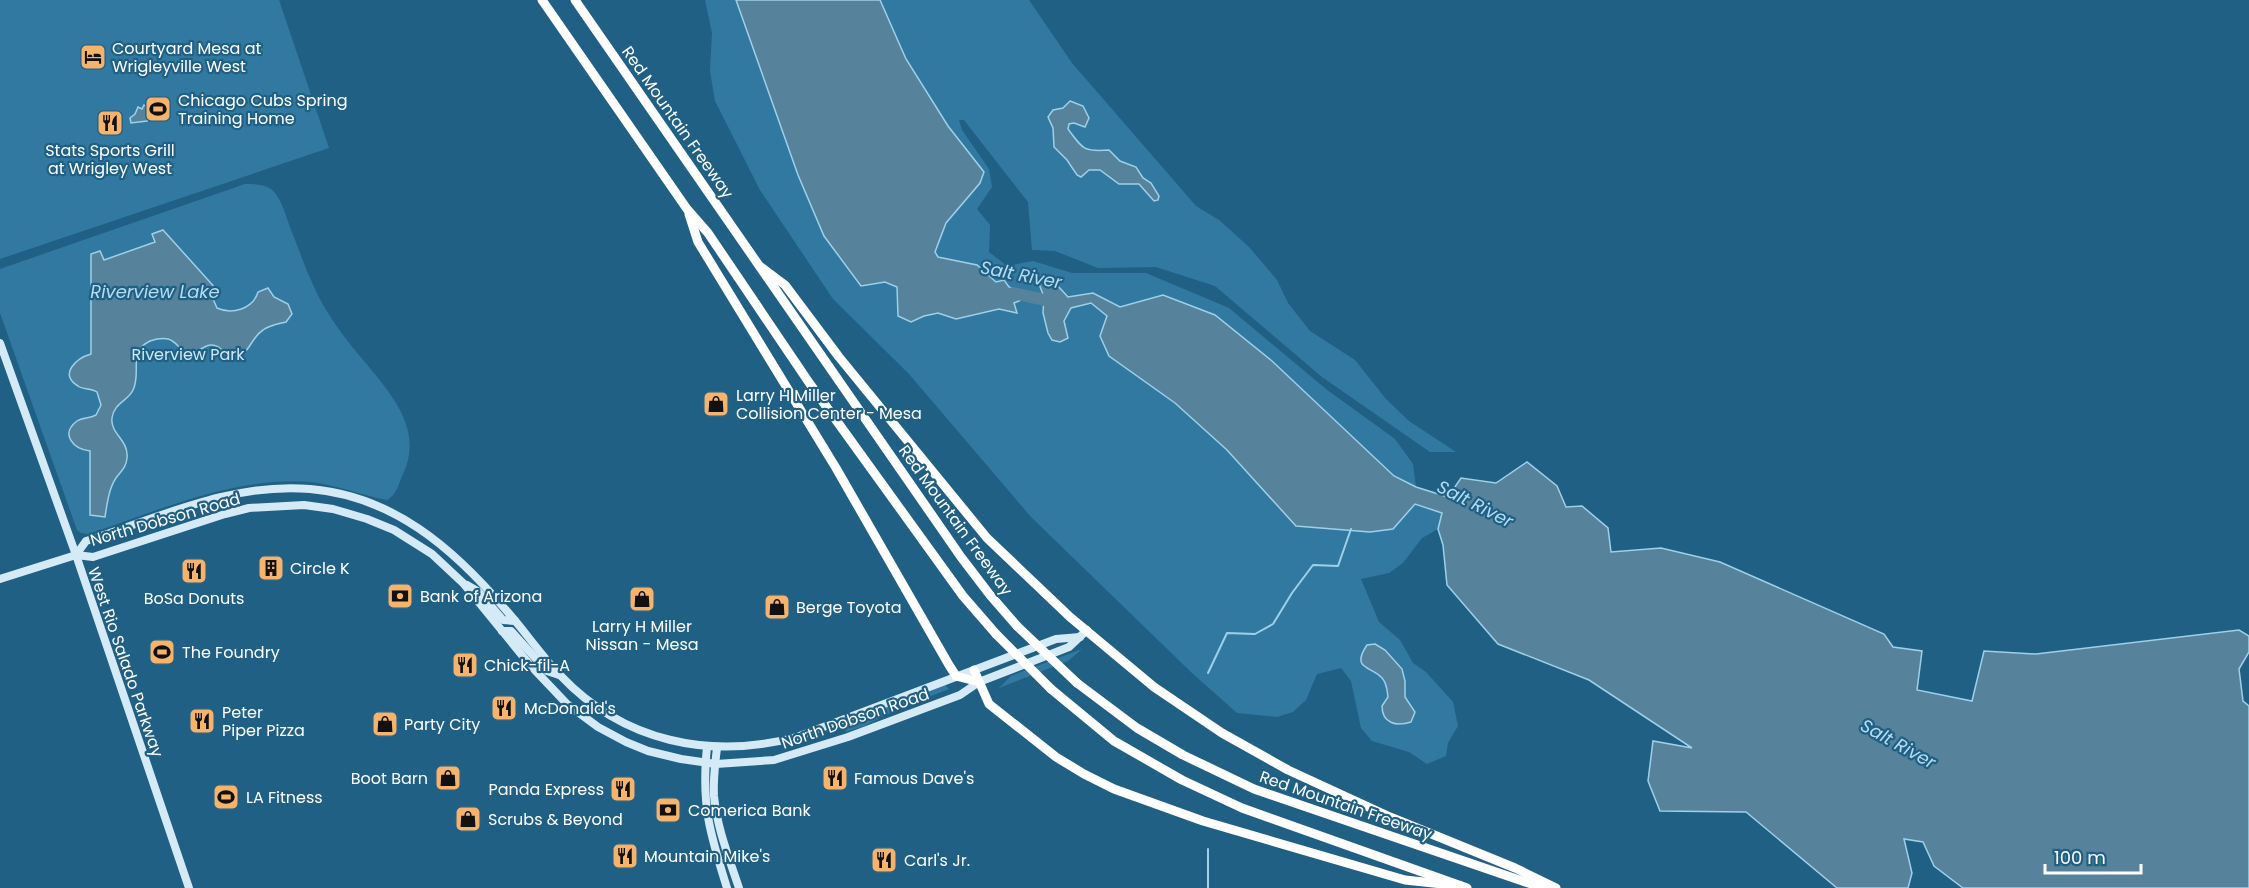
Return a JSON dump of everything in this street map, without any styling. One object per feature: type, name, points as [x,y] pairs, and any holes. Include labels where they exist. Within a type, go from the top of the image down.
[{"type":"highway","points":[[542,0],[687,209],[708,233],[810,384],[963,596],[996,634],[1051,689],[1114,741],[1182,780],[1242,808],[1464,887]]},
{"type":"highway","name":"Red Mountain Freeway","points":[[575,0],[961,558],[1017,626],[1077,683],[1137,728],[1183,755],[1254,789],[1543,888]]},
{"type":"highway","points":[[687,209],[698,242],[836,468],[956,676],[979,682]]},
{"type":"highway","points":[[761,267],[785,285],[839,357],[975,525],[1083,634],[1154,687],[1222,733],[1268,759],[1354,801],[1428,834],[1515,868],[1556,888]]},
{"type":"highway","points":[[974,670],[989,704],[1036,743],[1084,774],[1114,789],[1211,823],[1394,877],[1464,887]]},
{"type":"main road","name":"West Rio Salado Parkway","points":[[0,343],[76,555],[189,888]]},
{"type":"main road","name":"North Dobson Road","points":[[76,555],[86,541],[218,498],[274,488],[310,489],[344,494],[373,504],[418,527],[442,543],[467,566],[560,675],[594,705],[624,722],[667,740],[706,755],[716,756],[797,737],[1056,639],[1083,634]]},
{"type":"main road","name":"North Dobson Road","points":[[0,579],[76,555],[93,557],[239,510],[275,505],[304,505],[333,509],[394,530],[432,554],[463,583],[501,631],[567,704],[598,727],[648,751],[774,760],[803,753],[960,695],[979,682],[1069,647],[1083,634]]},
{"type":"main road","points":[[463,583],[479,592],[503,620],[515,621]]},
{"type":"main road","points":[[501,631],[511,631],[548,671],[560,675]]},
{"type":"main road","points":[[706,755],[704,794],[707,817],[727,888]]},
{"type":"main road","points":[[716,756],[715,805],[739,888]]},
{"type":"green space","name":"Chicago Cubs Spring Training Home","points":[[0,0],[279,0],[329,148],[0,259]]},
{"type":"green space","points":[[705,0],[736,0],[798,175],[885,282],[897,287],[898,316],[911,322],[939,313],[956,319],[999,309],[1016,312],[1014,303],[1030,296],[996,282],[977,265],[938,256],[935,252],[946,223],[980,183],[984,172],[948,126],[906,59],[880,0],[1029,0],[1072,63],[1196,206],[1219,220],[1249,247],[1277,280],[1288,303],[1310,331],[1355,360],[1386,399],[1409,421],[1456,452],[1430,452],[1322,377],[1215,286],[1156,267],[1098,268],[1055,251],[1032,250],[1028,202],[964,120],[959,120],[962,130],[989,169],[992,187],[977,209],[990,225],[989,252],[1007,266],[1033,261],[1072,273],[1146,273],[1229,308],[1326,389],[1395,439],[1413,464],[1416,487],[1394,476],[1272,361],[1163,295],[1119,307],[1093,294],[1068,297],[1056,283],[1044,301],[1043,311],[1048,333],[1064,321],[1071,308],[1091,303],[1107,316],[1175,403],[1227,450],[1296,526],[1370,532],[1393,529],[1415,504],[1442,513],[1438,529],[1422,538],[1403,563],[1389,573],[1361,579],[1379,622],[1400,640],[1413,663],[1426,672],[1453,702],[1458,726],[1448,743],[1446,756],[1427,764],[1409,752],[1372,741],[1361,728],[1351,681],[1341,668],[1317,674],[1306,700],[1293,712],[1277,717],[1237,713],[1192,673],[1031,517],[909,374],[833,299],[760,190],[715,101],[710,71],[712,33]],"holes":[[[1089,118],[1086,126],[1074,123],[1069,124],[1068,129],[1084,148],[1109,150],[1120,161],[1136,167],[1143,178],[1151,183],[1153,201],[1139,184],[1119,184],[1100,170],[1089,170],[1082,176],[1077,175],[1054,147],[1053,128]],[[1380,676],[1405,681],[1405,697],[1414,712],[1411,722],[1401,725],[1387,721],[1382,706],[1388,697],[1386,683]]]},
{"type":"green space","name":"Riverview Park","points":[[245,184],[268,187],[278,197],[311,281],[326,310],[394,399],[402,413],[410,442],[408,458],[397,489],[387,500],[311,482],[254,484],[226,489],[170,505],[88,534],[81,533],[77,530],[0,313],[0,269]]},
{"type":"green space","points":[[1082,649],[1068,661],[999,688],[1011,676]]},
{"type":"green space","points":[[945,685],[949,689],[846,732],[843,725]]},
{"type":"water","points":[[736,0],[880,0],[906,59],[948,126],[984,172],[980,183],[946,223],[935,252],[938,257],[977,265],[996,282],[1004,280],[1009,287],[1031,296],[1014,303],[1017,313],[999,309],[956,319],[938,313],[911,322],[898,316],[897,287],[885,282],[861,286],[824,236],[798,175]]},
{"type":"water","points":[[1070,101],[1083,106],[1089,118],[1085,127],[1074,123],[1069,124],[1068,129],[1077,141],[1089,150],[1109,150],[1120,161],[1136,167],[1143,178],[1151,183],[1159,196],[1158,200],[1154,201],[1139,184],[1119,184],[1100,170],[1089,170],[1081,177],[1077,175],[1054,147],[1053,128],[1048,117],[1053,110],[1063,108]]},
{"type":"water","points":[[144,105],[150,109],[157,109],[158,113],[147,121],[131,123],[130,118],[138,107],[142,109]]},
{"type":"water","name":"Riverview Lake","points":[[163,230],[218,291],[213,299],[217,308],[229,311],[241,309],[252,303],[258,292],[268,288],[274,297],[288,304],[292,314],[286,322],[263,330],[246,351],[237,356],[230,357],[220,348],[212,345],[190,353],[166,339],[152,340],[143,346],[137,357],[133,390],[115,409],[112,418],[112,424],[127,452],[126,464],[112,486],[105,517],[90,515],[90,451],[74,444],[69,431],[77,421],[96,415],[101,405],[97,392],[80,387],[72,381],[70,376],[75,363],[91,354],[91,254],[100,251],[104,260],[155,242],[152,234]]},
{"type":"water","points":[[1036,276],[1050,280],[1068,297],[1093,293],[1120,307],[1163,295],[1215,315],[1272,361],[1394,476],[1416,487],[1448,497],[1461,478],[1496,483],[1527,462],[1557,486],[1566,507],[1582,506],[1608,528],[1611,552],[1661,548],[1720,562],[1884,634],[1893,647],[1922,651],[1917,690],[1972,701],[1984,651],[2036,654],[2239,630],[2249,636],[2249,652],[2239,669],[2243,701],[2249,706],[2249,888],[1963,888],[1934,866],[1923,842],[1904,839],[1912,873],[1908,888],[1837,888],[1746,812],[1660,811],[1648,781],[1653,741],[1692,748],[1589,680],[1498,644],[1447,585],[1443,545],[1438,529],[1442,513],[1415,504],[1393,529],[1370,532],[1296,526],[1227,450],[1175,403],[1109,356],[1100,336],[1107,316],[1091,303],[1071,308],[1064,321],[1068,338],[1060,342],[1052,340],[1043,313],[1044,297]]},
{"type":"water","points":[[1375,644],[1385,650],[1402,669],[1405,697],[1415,712],[1411,722],[1395,724],[1384,716],[1382,706],[1388,697],[1385,682],[1378,674],[1364,666],[1361,659],[1367,645]]},
{"type":"waterway","name":"Salt River","points":[[1013,293],[1058,303]]},
{"type":"waterway","points":[[1208,673],[1227,633],[1255,634],[1273,624],[1313,565],[1338,566],[1351,529]]},
{"type":"waterway","points":[[1208,849],[1208,888]]},
{"type":"place","name":"Courtyard Mesa at Wrigleyville West","points":[[93,57]]},
{"type":"place","name":"Chicago Cubs Spring Training Home","points":[[158,109]]},
{"type":"place","name":"Stats Sports Grill at Wrigley West","points":[[110,123]]},
{"type":"place","name":"Larry H Miller Collision Center - Mesa","points":[[716,404]]},
{"type":"place","name":"Circle K","points":[[271,568]]},
{"type":"place","name":"BoSa Donuts","points":[[194,571]]},
{"type":"place","name":"Bank of Arizona","points":[[400,596]]},
{"type":"place","name":"Larry H Miller Nissan - Mesa","points":[[642,599]]},
{"type":"place","name":"Berge Toyota","points":[[777,607]]},
{"type":"place","name":"The Foundry","points":[[162,652]]},
{"type":"place","name":"Chick-fil-A","points":[[465,665]]},
{"type":"place","name":"McDonald's","points":[[504,708]]},
{"type":"place","name":"Peter Piper Pizza","points":[[202,721]]},
{"type":"place","name":"Party City","points":[[385,724]]},
{"type":"place","name":"Boot Barn","points":[[448,778]]},
{"type":"place","name":"Famous Dave's","points":[[835,778]]},
{"type":"place","name":"Panda Express","points":[[623,789]]},
{"type":"place","name":"LA Fitness","points":[[226,797]]},
{"type":"place","name":"Comerica Bank","points":[[668,810]]},
{"type":"place","name":"Scrubs & Beyond","points":[[468,819]]},
{"type":"place","name":"Mountain Mike's","points":[[625,856]]},
{"type":"place","name":"Carl's Jr.","points":[[884,860]]}]
